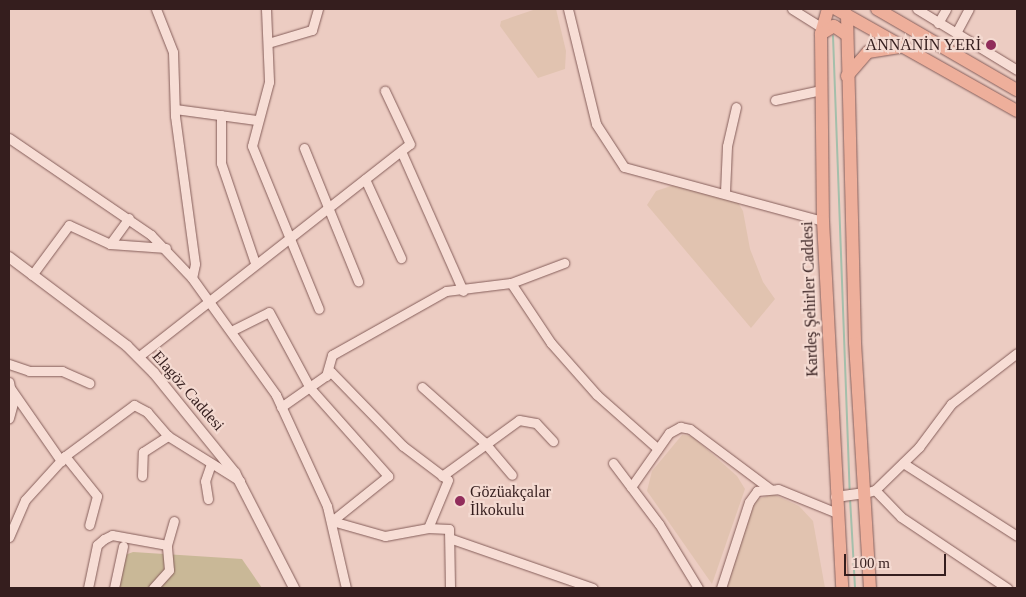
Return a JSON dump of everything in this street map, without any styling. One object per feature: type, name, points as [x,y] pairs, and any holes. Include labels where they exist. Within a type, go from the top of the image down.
[{"type":"main road","name":"Kardeş Şehirler Caddesi","points":[[828,9],[821,31],[823,221],[842,588]]},
{"type":"main road","points":[[877,9],[1017,90]]},
{"type":"main road","points":[[847,12],[847,76],[870,492],[870,588]]},
{"type":"main road","points":[[847,12],[902,47],[1017,111]]},
{"type":"main road","points":[[821,31],[834,26],[847,35]]},
{"type":"main road","points":[[847,76],[868,52],[902,47]]},
{"type":"street","points":[[156,9],[173,52],[175,109],[195,264],[192,278]]},
{"type":"street","points":[[266,9],[268,88],[256,120],[252,146],[288,238],[319,309]]},
{"type":"street","points":[[268,43],[312,30],[318,9]]},
{"type":"street","points":[[568,9],[594,119],[621,165],[633,172],[725,192],[823,221]]},
{"type":"street","points":[[792,9],[821,31]]},
{"type":"street","points":[[917,9],[1017,70]]},
{"type":"street","points":[[938,23],[946,9]]},
{"type":"street","points":[[956,33],[969,9]]},
{"type":"street","points":[[775,100],[821,90]]},
{"type":"street","points":[[138,357],[255,263],[410,144],[385,91]]},
{"type":"street","points":[[725,192],[727,146],[736,107]]},
{"type":"street","points":[[175,109],[256,120]]},
{"type":"street","points":[[221,115],[221,163],[255,263]]},
{"type":"street","points":[[9,138],[129,218],[166,248],[192,278],[231,331],[281,407],[332,521],[346,588]]},
{"type":"street","points":[[304,148],[358,281]]},
{"type":"street","points":[[401,151],[463,291]]},
{"type":"street","points":[[365,179],[401,258]]},
{"type":"street","points":[[110,244],[129,218]]},
{"type":"street","points":[[32,275],[69,225],[110,244],[166,248]]},
{"type":"street","name":"Elagöz Caddesi","points":[[9,257],[138,357],[240,481],[294,588]]},
{"type":"street","points":[[326,376],[332,355],[446,291],[463,291],[511,283],[564,263]]},
{"type":"street","points":[[511,283],[534,320],[590,387],[658,449]]},
{"type":"street","points":[[231,331],[269,312],[310,388],[388,476],[332,521]]},
{"type":"street","points":[[836,497],[870,492],[902,464],[951,404],[1017,352]]},
{"type":"street","points":[[9,364],[29,371],[62,371],[89,383]]},
{"type":"street","points":[[281,407],[332,372],[403,446],[448,480],[428,528]]},
{"type":"street","points":[[9,418],[10,386]]},
{"type":"street","points":[[10,386],[63,459],[97,496],[88,525]]},
{"type":"street","points":[[422,387],[484,442],[512,475]]},
{"type":"street","points":[[9,537],[25,500],[63,459],[134,406],[147,412],[168,436],[240,481]]},
{"type":"street","points":[[442,476],[484,442],[525,419],[536,423],[553,441]]},
{"type":"street","points":[[631,488],[671,431],[687,428],[768,488],[837,513]]},
{"type":"street","points":[[142,476],[143,452],[168,436]]},
{"type":"street","points":[[613,463],[698,588]]},
{"type":"street","points":[[208,500],[205,481],[211,464]]},
{"type":"street","points":[[902,464],[1017,536]]},
{"type":"street","points":[[721,588],[750,498],[768,488]]},
{"type":"street","points":[[870,492],[901,517],[1007,588]]},
{"type":"street","points":[[153,588],[169,570],[167,545],[174,521]]},
{"type":"street","points":[[332,521],[385,536],[428,528],[450,529],[452,539],[450,588]]},
{"type":"street","points":[[88,588],[98,545],[104,539],[112,535],[167,545]]},
{"type":"street","points":[[452,539],[593,588]]},
{"type":"street","points":[[114,588],[122,546]]},
{"type":"shaded area","points":[[536,9],[556,9],[566,51],[565,69],[538,78],[500,26],[501,21]]},
{"type":"shaded area","points":[[674,185],[737,201],[743,211],[750,249],[763,282],[775,299],[751,328],[647,205],[656,191]]},
{"type":"shaded area","points":[[682,435],[692,436],[737,476],[745,489],[712,584],[647,491],[652,471]]},
{"type":"shaded area","points":[[773,494],[799,506],[813,521],[825,588],[727,588],[750,509],[758,499]]},
{"type":"shaded area","points":[[133,552],[242,559],[262,588],[117,588],[125,555]]},
{"type":"waterway","points":[[833,36],[850,491]]},
{"type":"waterway","points":[[850,498],[855,588]]},
{"type":"place","name":"ANNANİN YERİ","points":[[991,45]]},
{"type":"place","name":"Gözüakçalar İlkokulu","points":[[460,501]]}]
